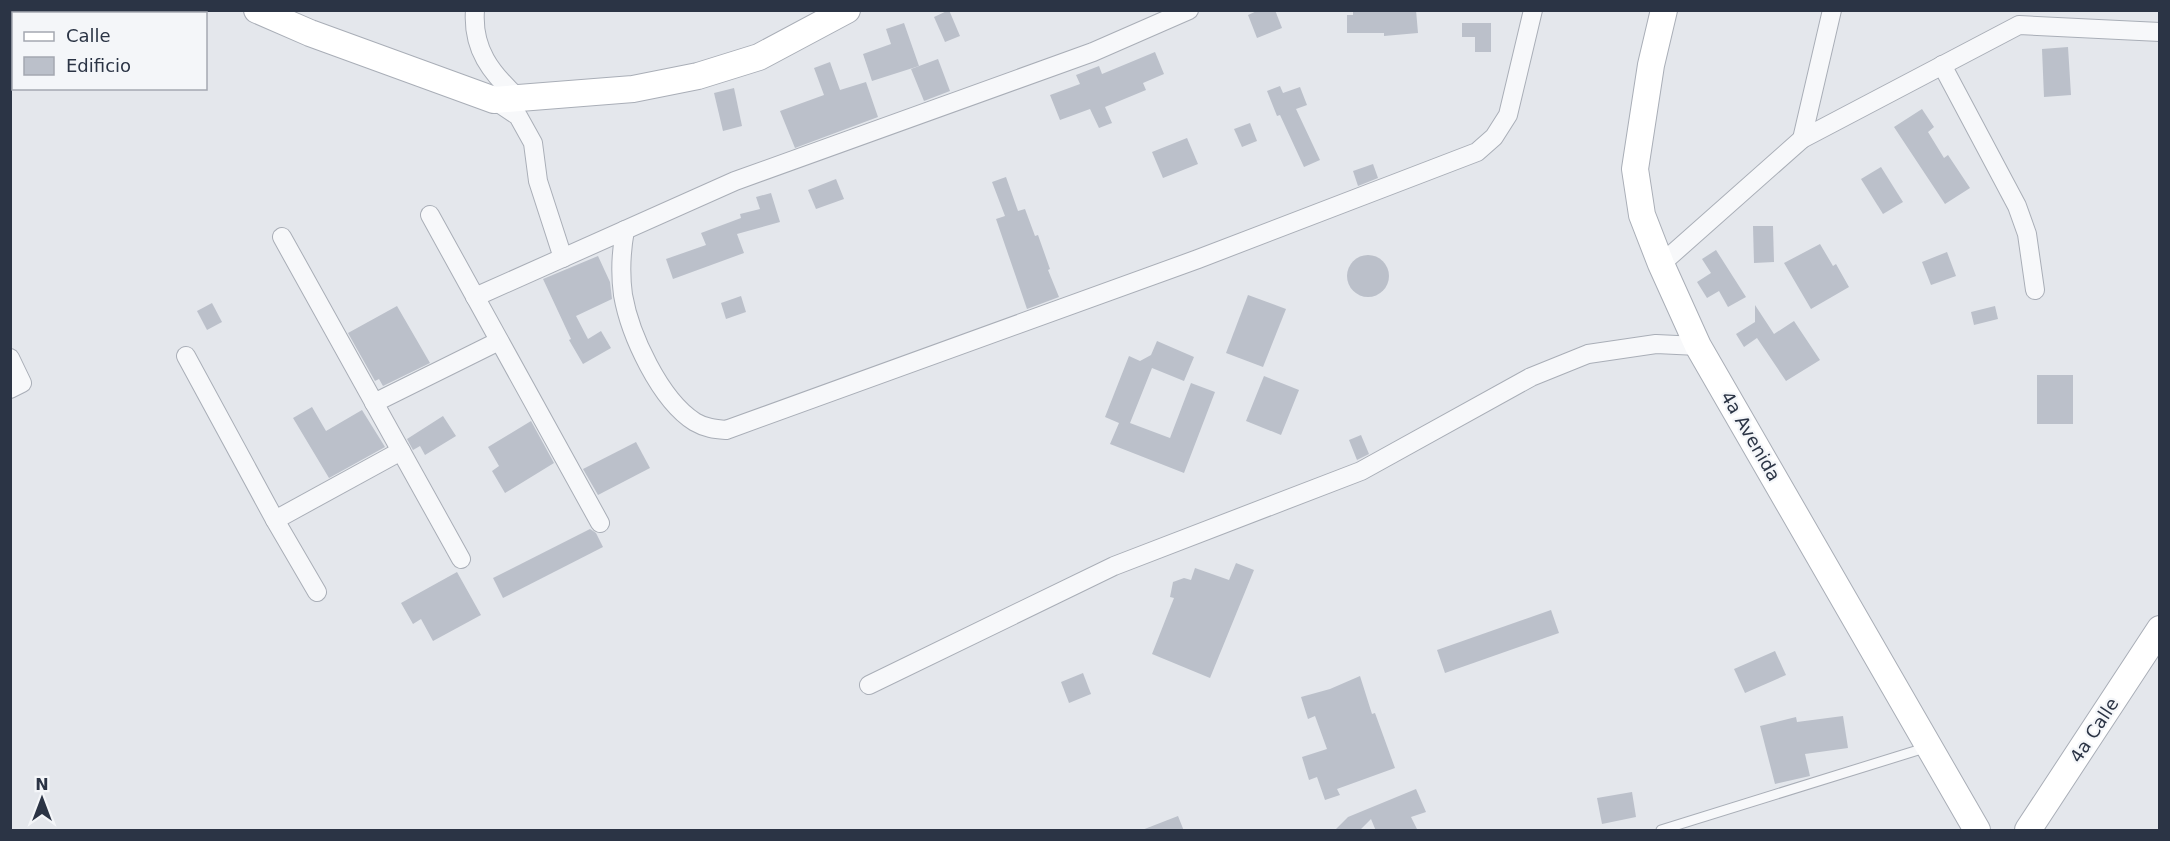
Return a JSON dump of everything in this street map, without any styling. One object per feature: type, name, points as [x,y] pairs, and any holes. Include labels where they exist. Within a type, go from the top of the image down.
[{"type":"street","points":[[257,10],[310,33],[506,99],[633,89],[698,76],[759,57],[847,10]]},
{"type":"street","points":[[475,10],[474,26],[483,58],[498,79],[506,99],[533,143],[538,182],[563,258]]},
{"type":"street","points":[[476,297],[735,181],[1093,52],[1189,10]]},
{"type":"street","points":[[625,230],[621,251],[624,296],[636,340],[645,360],[669,395],[689,418],[705,427],[726,430],[1198,259],[1477,152],[1494,137],[1508,115],[1533,10]]},
{"type":"street","name":"4a Avenida","points":[[1664,10],[1651,65],[1635,169],[1642,215],[1698,346],[1977,831]]},
{"type":"street","points":[[1802,138],[1832,10]]},
{"type":"street","points":[[1661,264],[1802,138],[2019,25],[2160,32]]},
{"type":"street","points":[[1942,65],[2017,206],[2027,234],[2035,290]]},
{"type":"street","points":[[430,215],[600,523]]},
{"type":"street","points":[[282,237],[461,559]]},
{"type":"street","points":[[374,403],[499,341]]},
{"type":"street","points":[[869,685],[1114,566],[1361,471],[1540,373],[1588,354],[1656,344],[1698,346]]},
{"type":"street","points":[[186,356],[317,592]]},
{"type":"street","points":[[10,358],[21,383],[10,389]]},
{"type":"street","points":[[275,520],[401,451]]},
{"type":"street","name":"4a Calle","points":[[2028,831],[2160,629]]},
{"type":"lane","points":[[1661,831],[1930,747]]},
{"type":"building","points":[[949,10],[960,36],[945,42],[934,17]]},
{"type":"building","points":[[1259,10],[1275,10],[1282,28],[1257,38],[1248,15]]},
{"type":"building","points":[[1353,10],[1416,10],[1418,33],[1384,36],[1384,33],[1347,33],[1347,15],[1353,15]]},
{"type":"building","points":[[904,23],[919,66],[872,81],[863,54],[891,44],[886,29]]},
{"type":"building","points":[[1462,23],[1491,23],[1491,52],[1475,52],[1475,37],[1462,37]]},
{"type":"building","points":[[2068,47],[2071,95],[2044,97],[2042,49]]},
{"type":"building","points":[[1155,52],[1164,74],[1143,83],[1146,90],[1105,107],[1112,123],[1099,128],[1090,109],[1060,120],[1050,95],[1080,84],[1076,75],[1099,66],[1102,74]]},
{"type":"building","points":[[938,59],[950,91],[924,101],[911,69]]},
{"type":"building","points":[[830,62],[840,90],[866,82],[878,117],[795,148],[780,111],[824,95],[814,68]]},
{"type":"building","points":[[1280,86],[1283,93],[1300,87],[1307,105],[1296,109],[1320,160],[1304,167],[1280,115],[1277,116],[1267,91]]},
{"type":"building","points":[[734,88],[742,126],[723,131],[714,93]]},
{"type":"building","points":[[1922,109],[1934,127],[1928,132],[1944,158],[1948,155],[1970,188],[1945,204],[1894,127]]},
{"type":"building","points":[[1250,123],[1257,141],[1242,147],[1234,129]]},
{"type":"building","points":[[1187,138],[1198,164],[1163,178],[1152,152]]},
{"type":"building","points":[[1373,164],[1378,178],[1358,186],[1353,171]]},
{"type":"building","points":[[1881,167],[1903,202],[1883,214],[1861,179]]},
{"type":"building","points":[[1006,177],[1018,211],[1025,209],[1035,236],[1038,235],[1059,297],[1027,309],[996,219],[1005,216],[992,182]]},
{"type":"building","points":[[836,179],[844,199],[816,209],[808,190]]},
{"type":"building","points":[[771,193],[780,222],[737,234],[744,253],[673,279],[666,259],[706,245],[701,233],[741,218],[740,214],[760,209],[756,197]]},
{"type":"building","points":[[1753,226],[1773,226],[1774,262],[1754,263]]},
{"type":"building","points":[[1820,244],[1833,266],[1836,264],[1849,287],[1811,309],[1784,263]]},
{"type":"building","points":[[1716,250],[1746,297],[1728,307],[1719,291],[1707,298],[1697,282],[1711,273],[1702,259]]},
{"type":"building","points":[[1947,252],[1956,276],[1931,285],[1922,262]]},
{"type":"building","points":[[1368,255],[1376,256],[1383,261],[1388,268],[1388,284],[1383,291],[1376,296],[1368,297],[1360,296],[1353,291],[1348,284],[1347,276],[1348,268],[1353,261],[1360,256]]},
{"type":"building","points":[[598,256],[610,282],[612,299],[576,316],[588,339],[601,331],[611,348],[583,364],[569,340],[571,339],[543,279]]},
{"type":"building","points":[[1248,295],[1286,309],[1263,367],[1226,353]]},
{"type":"building","points":[[741,296],[746,312],[726,319],[721,303]]},
{"type":"building","points":[[212,303],[222,322],[207,330],[197,311]]},
{"type":"building","points":[[1755,305],[1774,334],[1794,321],[1820,360],[1786,381],[1757,338],[1744,347],[1736,334],[1755,322]]},
{"type":"building","points":[[397,306],[430,363],[383,386],[379,379],[375,381],[348,333]]},
{"type":"building","points":[[1995,306],[1998,319],[1974,325],[1971,312]]},
{"type":"building","points":[[1157,341],[1194,357],[1184,381],[1152,368],[1130,423],[1170,438],[1191,383],[1215,392],[1184,473],[1110,444],[1119,423],[1105,417],[1129,356],[1140,361],[1151,355]]},
{"type":"building","points":[[2037,375],[2073,375],[2073,424],[2037,424]]},
{"type":"building","points":[[1264,376],[1299,390],[1281,435],[1246,421]]},
{"type":"building","points":[[312,407],[326,431],[362,410],[385,447],[329,478],[293,418]]},
{"type":"building","points":[[443,416],[456,436],[425,455],[420,446],[413,450],[407,439]]},
{"type":"building","points":[[531,421],[554,463],[505,493],[492,471],[499,466],[488,447]]},
{"type":"building","points":[[1361,435],[1369,454],[1357,460],[1349,440]]},
{"type":"building","points":[[636,442],[650,468],[598,495],[583,469]]},
{"type":"building","points":[[590,529],[596,533],[603,547],[503,598],[493,578]]},
{"type":"building","points":[[1236,563],[1254,570],[1210,678],[1152,654],[1174,598],[1170,597],[1173,582],[1184,578],[1191,580],[1195,568],[1229,580]]},
{"type":"building","points":[[457,572],[481,615],[433,641],[421,619],[413,624],[401,603]]},
{"type":"building","points":[[1551,610],[1559,633],[1445,673],[1437,650]]},
{"type":"building","points":[[1775,651],[1786,675],[1745,693],[1734,669]]},
{"type":"building","points":[[1083,673],[1091,694],[1069,703],[1061,682]]},
{"type":"building","points":[[1360,676],[1372,714],[1375,713],[1395,768],[1337,789],[1340,795],[1325,800],[1317,777],[1309,780],[1302,757],[1327,749],[1315,716],[1308,719],[1301,697],[1330,689]]},
{"type":"building","points":[[1843,716],[1848,748],[1805,754],[1810,776],[1775,784],[1760,726],[1796,717],[1797,722]]},
{"type":"building","points":[[1416,789],[1426,812],[1411,817],[1418,831],[1376,831],[1371,819],[1359,831],[1334,831],[1348,817]]},
{"type":"building","points":[[1632,792],[1636,817],[1602,824],[1597,798]]},
{"type":"building","points":[[1178,816],[1184,831],[1142,831],[1142,830]]}]
